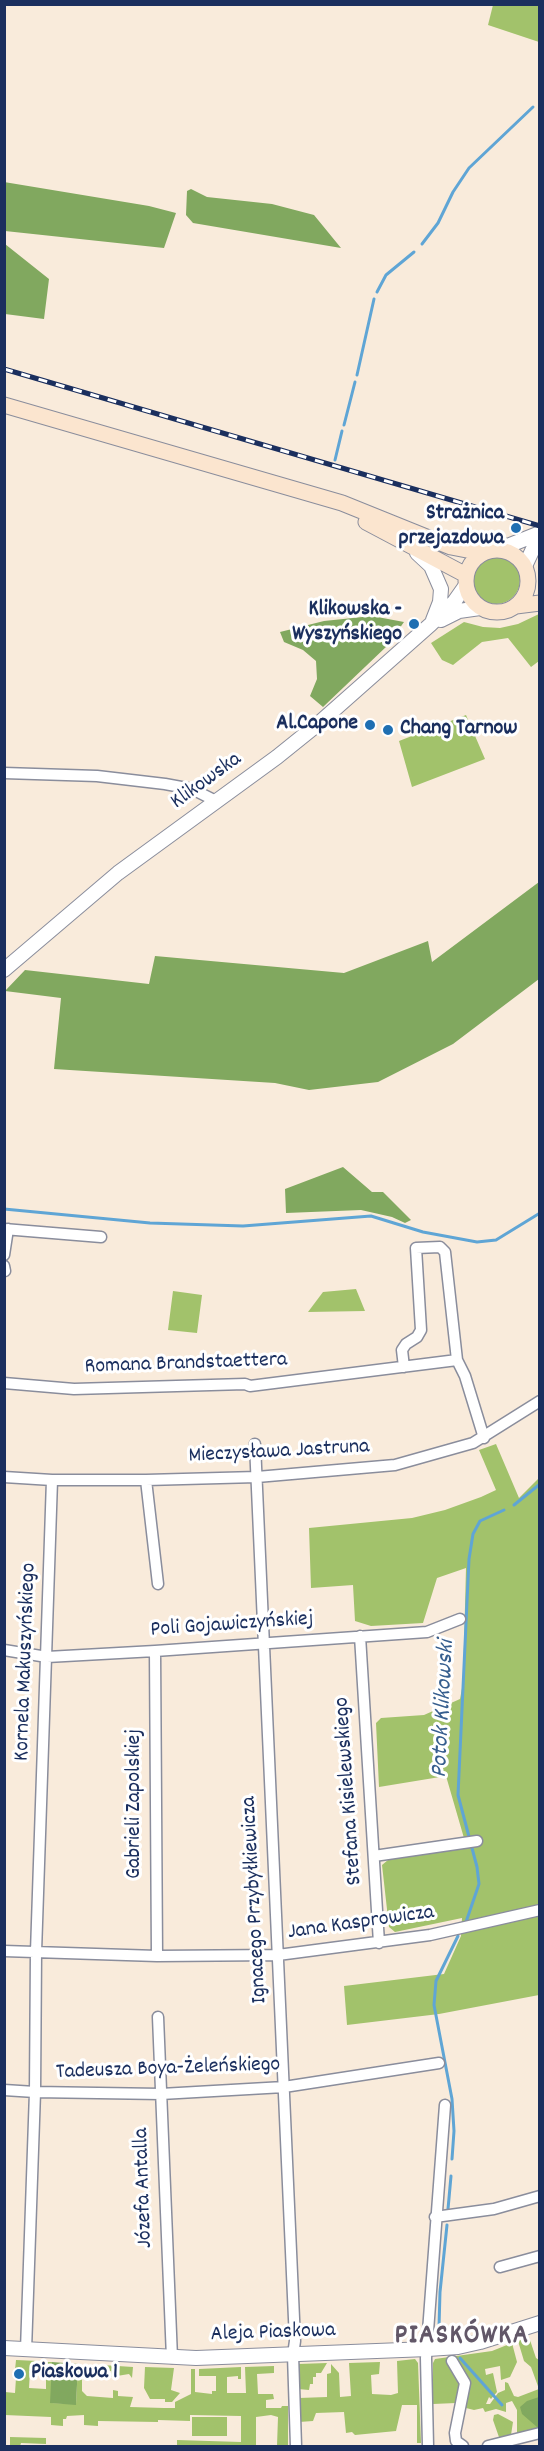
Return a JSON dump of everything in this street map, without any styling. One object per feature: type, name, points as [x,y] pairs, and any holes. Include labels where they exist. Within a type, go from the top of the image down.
[{"type":"main road","points":[[4,405],[365,511],[450,547],[482,553],[500,549],[517,557],[530,573],[526,591],[516,606]]},
{"type":"main road","points":[[295,489],[451,565],[466,580],[472,600],[480,608],[498,612],[516,606],[540,603]]},
{"type":"main road","points":[[466,580],[469,566],[482,553]]},
{"type":"street","points":[[500,549],[540,533]]},
{"type":"street","points":[[530,573],[540,533]]},
{"type":"street","points":[[406,545],[431,566],[439,582],[440,602],[431,624]]},
{"type":"street","name":"Klikowska","points":[[4,970],[118,873],[303,737],[431,624],[453,602],[466,580]]},
{"type":"street","name":"Klikowska","points":[[431,624],[459,611],[480,608]]},
{"type":"street","points":[[4,773],[97,776],[165,784],[192,789],[216,801]]},
{"type":"street","points":[[4,1255],[6,1229],[101,1237]]},
{"type":"street","points":[[404,1367],[402,1350],[406,1344],[417,1337],[421,1330],[416,1248],[436,1246],[445,1252],[457,1360],[465,1376],[484,1438]]},
{"type":"street","points":[[4,1266],[5,1272]]},
{"type":"street","name":"Romana Brandstaettera","points":[[4,1383],[74,1389],[245,1384],[250,1386],[457,1360]]},
{"type":"street","name":"Mieczysława Jastruna","points":[[4,1477],[52,1480],[146,1480],[257,1477],[395,1465],[473,1443],[540,1401]]},
{"type":"street","name":"Ignacego Przybyłkiewicza","points":[[255,1444],[295,2341],[293,2355],[296,2446]]},
{"type":"street","name":"Kornela Makuszyńskiego","points":[[26,2350],[35,2092],[36,1952],[52,1480]]},
{"type":"street","points":[[146,1480],[158,1584]]},
{"type":"street","name":"Poli Gojawiczyńskiej","points":[[4,1650],[47,1657],[155,1652],[427,1632],[460,1620]]},
{"type":"street","name":"Stefana Kisielewskiego","points":[[360,1636],[379,1943]]},
{"type":"street","name":"Gabrieli Zapolskiej","points":[[155,1652],[157,1956]]},
{"type":"street","points":[[374,1856],[474,1841]]},
{"type":"street","name":"Jana Kasprowicza","points":[[4,1951],[157,1956],[278,1954],[430,1935],[540,1910]]},
{"type":"street","name":"Józefa Antalla","points":[[158,2017],[172,2358]]},
{"type":"street","name":"Tadeusza Boya-Żeleńskiego","points":[[4,2090],[161,2094],[284,2087],[439,2063]]},
{"type":"street","points":[[428,2446],[428,2349],[435,2217],[445,2105]]},
{"type":"street","points":[[435,2217],[494,2210],[540,2196]]},
{"type":"street","points":[[500,2267],[540,2256]]},
{"type":"street","name":"Aleja Piaskowa","points":[[4,2348],[172,2358],[428,2349],[458,2347],[480,2342],[540,2323]]},
{"type":"street","points":[[452,2361],[465,2383],[454,2433],[460,2446]]},
{"type":"street","points":[[488,2446],[540,2433]]},
{"type":"green space","points":[[493,5],[539,5],[539,42],[488,25]]},
{"type":"green space","points":[[4,182],[149,206],[176,213],[164,248],[5,231]]},
{"type":"green space","points":[[191,189],[207,197],[272,204],[314,215],[341,248],[193,223],[186,215],[187,191]]},
{"type":"green space","points":[[5,244],[49,279],[44,319],[5,314]]},
{"type":"green space","points":[[491,556],[501,556],[516,566],[520,580],[516,594],[510,600],[501,604],[491,604],[476,594],[472,585],[472,575],[482,560]]},
{"type":"green space","points":[[539,614],[539,661],[531,667],[508,638],[482,642],[453,665],[442,660],[431,643],[464,622],[483,627],[500,628],[518,624]]},
{"type":"green space","points":[[372,616],[404,622],[387,646],[323,707],[310,696],[317,679],[316,661],[303,650],[284,642],[280,632],[324,621]]},
{"type":"green space","points":[[466,715],[485,759],[412,787],[399,741]]},
{"type":"green space","points":[[539,882],[539,979],[453,1044],[378,1082],[309,1090],[275,1083],[54,1069],[61,998],[5,991],[25,970],[149,984],[155,956],[344,973],[428,941],[432,962]]},
{"type":"green space","points":[[343,1167],[372,1192],[383,1192],[411,1220],[405,1223],[392,1217],[361,1210],[286,1213],[285,1189]]},
{"type":"green space","points":[[356,1289],[365,1311],[308,1312],[323,1292]]},
{"type":"green space","points":[[173,1291],[202,1295],[197,1333],[168,1330]]},
{"type":"green space","points":[[496,1444],[519,1498],[539,1478],[539,1995],[439,2014],[347,2025],[344,1986],[444,1974],[461,1936],[462,1918],[395,1932],[389,1927],[382,1865],[388,1860],[466,1845],[446,1776],[379,1787],[376,1723],[381,1718],[424,1715],[460,1699],[463,1683],[466,1568],[437,1578],[423,1623],[371,1626],[355,1621],[353,1585],[311,1588],[309,1528],[412,1518],[445,1510],[481,1497],[496,1490],[479,1450]]},
{"type":"green space","points":[[529,2337],[536,2358],[539,2360],[539,2389],[531,2367],[524,2361],[518,2341]]},
{"type":"green space","points":[[512,2343],[517,2362],[510,2377],[501,2380],[500,2366],[485,2369],[486,2375],[493,2373],[497,2392],[491,2399],[489,2397],[486,2404],[490,2404],[498,2393],[505,2390],[505,2382],[508,2383],[514,2396],[518,2397],[539,2389],[539,2429],[517,2434],[517,2410],[512,2401],[506,2403],[506,2412],[496,2409],[485,2412],[483,2408],[474,2410],[466,2408],[468,2389],[454,2358],[446,2359],[461,2384],[456,2403],[433,2404],[433,2363],[435,2359],[492,2351]]},
{"type":"green space","points":[[415,2359],[418,2363],[421,2443],[417,2443],[417,2405],[402,2405],[396,2431],[355,2435],[352,2432],[346,2433],[344,2412],[316,2413],[313,2421],[299,2422],[299,2398],[327,2397],[327,2374],[331,2373],[331,2364],[339,2373],[340,2397],[351,2396],[349,2363],[380,2362],[379,2374],[371,2375],[372,2394],[391,2395],[398,2393],[397,2361]]},
{"type":"green space","points":[[16,2360],[38,2361],[37,2371],[30,2371],[29,2388],[46,2389],[46,2362],[52,2362],[51,2403],[76,2404],[78,2364],[80,2364],[82,2391],[87,2396],[113,2398],[113,2390],[118,2391],[118,2396],[133,2397],[130,2407],[164,2408],[175,2408],[175,2402],[191,2394],[191,2369],[195,2369],[195,2392],[212,2394],[212,2391],[216,2391],[216,2376],[199,2376],[199,2369],[241,2367],[241,2379],[238,2379],[238,2376],[227,2377],[227,2393],[246,2393],[245,2367],[274,2366],[274,2373],[257,2374],[258,2394],[273,2394],[274,2399],[266,2400],[266,2408],[288,2406],[288,2446],[277,2446],[278,2417],[271,2415],[256,2417],[256,2446],[177,2446],[177,2440],[241,2442],[241,2416],[190,2415],[190,2421],[98,2421],[98,2426],[84,2425],[84,2415],[67,2416],[63,2419],[63,2426],[51,2425],[51,2417],[5,2415],[5,2392],[15,2393],[16,2378],[22,2378],[23,2371],[15,2370]]},
{"type":"green space","points":[[52,2362],[78,2364],[76,2405],[50,2403]]},
{"type":"green space","points":[[327,2363],[321,2373],[316,2373],[316,2377],[313,2377],[313,2384],[310,2384],[309,2390],[298,2389],[298,2364]]},
{"type":"green space","points":[[102,2365],[133,2367],[132,2378],[129,2374],[111,2377],[111,2371],[103,2370]]},
{"type":"green space","points":[[145,2367],[174,2368],[171,2390],[180,2393],[172,2402],[165,2402],[165,2399],[150,2399],[144,2388]]},
{"type":"green space","points":[[539,2397],[539,2427],[537,2427],[522,2414],[520,2407],[527,2401]]},
{"type":"green space","points":[[498,2414],[513,2422],[511,2435],[500,2440],[493,2420],[494,2415]]},
{"type":"green space","points":[[192,2417],[227,2417],[227,2436],[192,2436]]},
{"type":"green space","points":[[10,2437],[46,2438],[46,2444],[21,2443],[20,2446],[10,2446]]},
{"type":"waterway","points":[[422,244],[438,223],[453,192],[469,168],[533,107]]},
{"type":"waterway","points":[[377,292],[386,275],[414,252]]},
{"type":"waterway","points":[[357,375],[374,299]]},
{"type":"waterway","points":[[344,425],[355,382]]},
{"type":"waterway","points":[[335,460],[342,431]]},
{"type":"waterway","points":[[4,1209],[150,1223],[243,1226],[371,1216],[423,1232],[477,1242],[496,1240],[540,1213]]},
{"type":"waterway","name":"Potok Klikowski","points":[[514,1505],[540,1484]]},
{"type":"waterway","name":"Potok Klikowski","points":[[466,1922],[479,1884],[477,1867],[458,1795],[469,1559],[473,1534],[480,1521],[504,1510]]},
{"type":"waterway","name":"Potok Klikowski","points":[[452,2159],[454,2131],[452,2099],[434,2005],[436,1981],[458,1936]]},
{"type":"waterway","name":"Potok Klikowski","points":[[448,2209],[451,2176]]},
{"type":"waterway","name":"Potok Klikowski","points":[[443,2338],[439,2327],[440,2292],[447,2225]]},
{"type":"waterway","name":"Potok Klikowski","points":[[460,2358],[502,2405]]},
{"type":"railway","points":[[4,369],[540,526]]},
{"type":"place","name":"Strażnica przejazdowa","points":[[516,528]]},
{"type":"place","name":"Klikowska - Wyszyńskiego","points":[[414,624]]},
{"type":"place","name":"Al.Capone","points":[[370,725]]},
{"type":"place","name":"Chang Tarnow","points":[[388,730]]},
{"type":"place","name":"Piaskowa 1","points":[[19,2374]]},
{"type":"district","name":"PIASKÓWKA","points":[[462,2338]]}]
